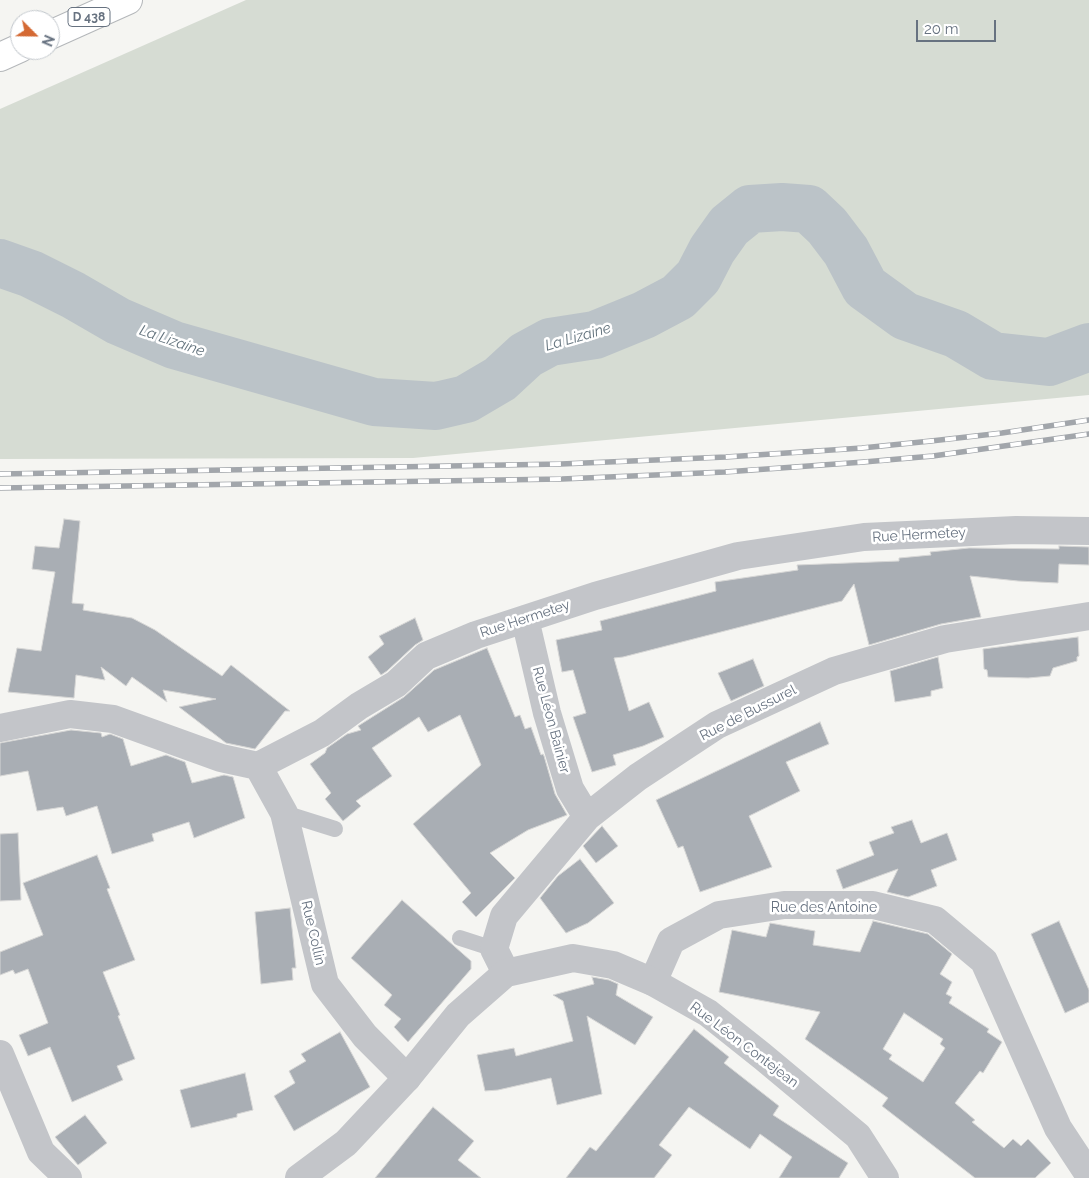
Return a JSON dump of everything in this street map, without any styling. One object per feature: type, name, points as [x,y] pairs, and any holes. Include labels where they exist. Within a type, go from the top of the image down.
[{"type":"main road","name":"D 438","points":[[60,31],[128,0]]},
{"type":"street","name":"Rue Hermetey","points":[[258,766],[322,733],[359,706],[396,684],[426,656],[476,635],[595,596],[738,556],[864,537],[1016,530],[1089,531]]},
{"type":"street","name":"Rue de Bussurel","points":[[500,961],[504,916],[588,817],[638,777],[717,725],[834,671],[945,639],[1089,616]]},
{"type":"street","name":"Rue Léon Bainier","points":[[525,619],[547,713],[570,789],[588,817]]},
{"type":"street","points":[[0,728],[70,714],[113,719],[221,758],[258,766]]},
{"type":"street","name":"Rue Collin","points":[[258,766],[284,813],[325,984],[365,1036],[407,1078]]},
{"type":"street","name":"Rue des Antoine","points":[[653,982],[671,941],[719,915],[784,905],[874,905],[936,920],[984,961],[1058,1128],[1089,1175]]},
{"type":"street","name":"Rue Léon Contejean","points":[[300,1178],[346,1143],[407,1078],[500,961],[573,958],[613,965],[653,982],[708,1013],[858,1136],[885,1178]]},
{"type":"street","points":[[0,1054],[42,1152],[68,1178]]},
{"type":"lane","points":[[284,813],[335,829]]},
{"type":"lane","points":[[460,938],[500,961]]},
{"type":"shaded area","points":[[246,0],[1089,0],[1089,395],[413,458],[0,459],[0,109]]},
{"type":"building","points":[[64,519],[80,521],[72,603],[84,604],[83,610],[132,618],[155,630],[222,676],[231,665],[290,711],[285,711],[255,749],[226,743],[179,707],[216,699],[163,690],[167,702],[132,677],[126,686],[101,667],[105,680],[76,675],[74,698],[8,692],[17,648],[41,651],[55,572],[32,569],[35,546],[59,548]]},
{"type":"building","points":[[1059,546],[1089,547],[1089,565],[1059,564],[1058,583],[970,576],[981,617],[941,624],[869,645],[854,584],[842,601],[614,658],[629,711],[649,702],[664,737],[613,755],[616,765],[592,772],[573,717],[586,713],[573,670],[562,672],[556,640],[602,630],[600,621],[716,591],[715,582],[798,570],[797,565],[899,561],[899,558],[931,555],[930,552],[969,548],[1059,549]]},
{"type":"building","points":[[415,618],[423,640],[381,675],[368,657],[384,644],[379,636]]},
{"type":"building","points":[[1078,637],[1079,656],[1077,661],[1053,668],[1050,676],[1028,678],[988,677],[987,670],[984,669],[983,649]]},
{"type":"building","points":[[487,648],[515,717],[520,715],[525,729],[531,727],[541,755],[543,754],[544,756],[555,794],[567,815],[528,830],[490,853],[515,878],[476,917],[462,902],[471,893],[413,824],[481,765],[460,715],[428,732],[419,717],[372,748],[392,776],[356,801],[361,806],[343,821],[325,799],[331,793],[310,764],[325,753],[327,748],[347,734],[361,730],[358,726],[404,697],[434,670]]},
{"type":"building","points":[[938,657],[943,688],[931,691],[931,696],[895,702],[890,671]]},
{"type":"building","points":[[753,659],[764,686],[731,701],[718,673]]},
{"type":"building","points":[[820,722],[829,744],[786,762],[800,791],[749,816],[772,867],[700,892],[683,846],[678,848],[656,800]]},
{"type":"building","points":[[71,730],[101,733],[102,737],[110,734],[123,739],[131,766],[166,755],[185,762],[192,783],[224,775],[233,777],[245,818],[194,838],[189,822],[152,834],[154,841],[112,854],[97,806],[66,816],[63,807],[37,811],[28,771],[0,776],[0,743]]},
{"type":"building","points":[[912,820],[921,843],[947,833],[957,860],[931,870],[937,886],[908,897],[887,892],[898,869],[843,889],[836,870],[874,855],[869,842],[894,833],[891,827]]},
{"type":"building","points":[[602,826],[618,846],[596,863],[583,846]]},
{"type":"building","points":[[18,833],[21,900],[0,901],[0,834]]},
{"type":"building","points":[[97,855],[110,888],[107,889],[135,960],[103,972],[135,1059],[117,1066],[123,1080],[72,1102],[50,1047],[28,1056],[19,1035],[48,1023],[28,969],[15,974],[13,970],[0,975],[0,952],[43,935],[23,883]]},
{"type":"building","points":[[580,859],[614,903],[588,923],[566,933],[540,898],[558,876]]},
{"type":"building","points":[[402,900],[471,961],[471,969],[408,1042],[394,1027],[401,1019],[384,1005],[392,995],[351,958]]},
{"type":"building","points":[[290,908],[296,968],[292,968],[293,980],[261,984],[255,912]]},
{"type":"building","points":[[873,921],[928,934],[952,954],[940,974],[952,982],[946,994],[952,997],[949,1003],[989,1029],[987,1032],[1002,1042],[983,1073],[980,1071],[955,1103],[975,1120],[972,1122],[1004,1148],[1013,1139],[1021,1146],[1028,1139],[1051,1163],[1035,1178],[975,1178],[882,1106],[888,1098],[805,1039],[820,1012],[719,992],[732,930],[766,937],[770,923],[815,931],[813,945],[860,952]],"holes":[[[904,1013],[943,1039],[940,1044],[945,1048],[923,1082],[889,1059],[892,1055],[883,1049]]]},
{"type":"building","points":[[1059,921],[1089,990],[1089,1002],[1065,1013],[1031,934]]},
{"type":"building","points":[[592,977],[609,980],[618,984],[616,995],[653,1017],[635,1045],[587,1016],[602,1094],[557,1105],[551,1078],[498,1090],[485,1091],[477,1055],[514,1048],[516,1056],[573,1041],[563,1001],[553,995],[594,984]]},
{"type":"building","points":[[694,1029],[729,1057],[724,1063],[779,1106],[773,1115],[848,1163],[839,1178],[779,1178],[792,1157],[760,1134],[750,1149],[689,1107],[659,1145],[672,1155],[654,1178],[566,1178],[590,1147],[596,1151]]},
{"type":"building","points":[[340,1032],[370,1087],[294,1131],[274,1096],[295,1083],[289,1071],[306,1061],[301,1054]]},
{"type":"building","points":[[245,1073],[253,1110],[237,1114],[237,1117],[191,1128],[180,1090]]},
{"type":"building","points":[[433,1107],[474,1141],[458,1160],[481,1178],[375,1178]]},
{"type":"building","points":[[85,1115],[107,1143],[78,1165],[55,1137]]},
{"type":"waterway","name":"La Lizaine","points":[[0,263],[31,274],[118,321],[174,345],[374,402],[436,406],[466,399],[500,379],[526,355],[550,342],[595,335],[644,315],[678,297],[698,277],[712,250],[729,226],[750,209],[782,207],[809,209],[827,226],[846,251],[865,287],[905,316],[956,334],[993,356],[1049,362],[1089,347]]},
{"type":"railway","points":[[0,474],[561,464],[726,457],[862,448],[931,441],[1089,420]]},
{"type":"railway","points":[[0,488],[562,479],[725,472],[933,456],[1089,434]]}]
